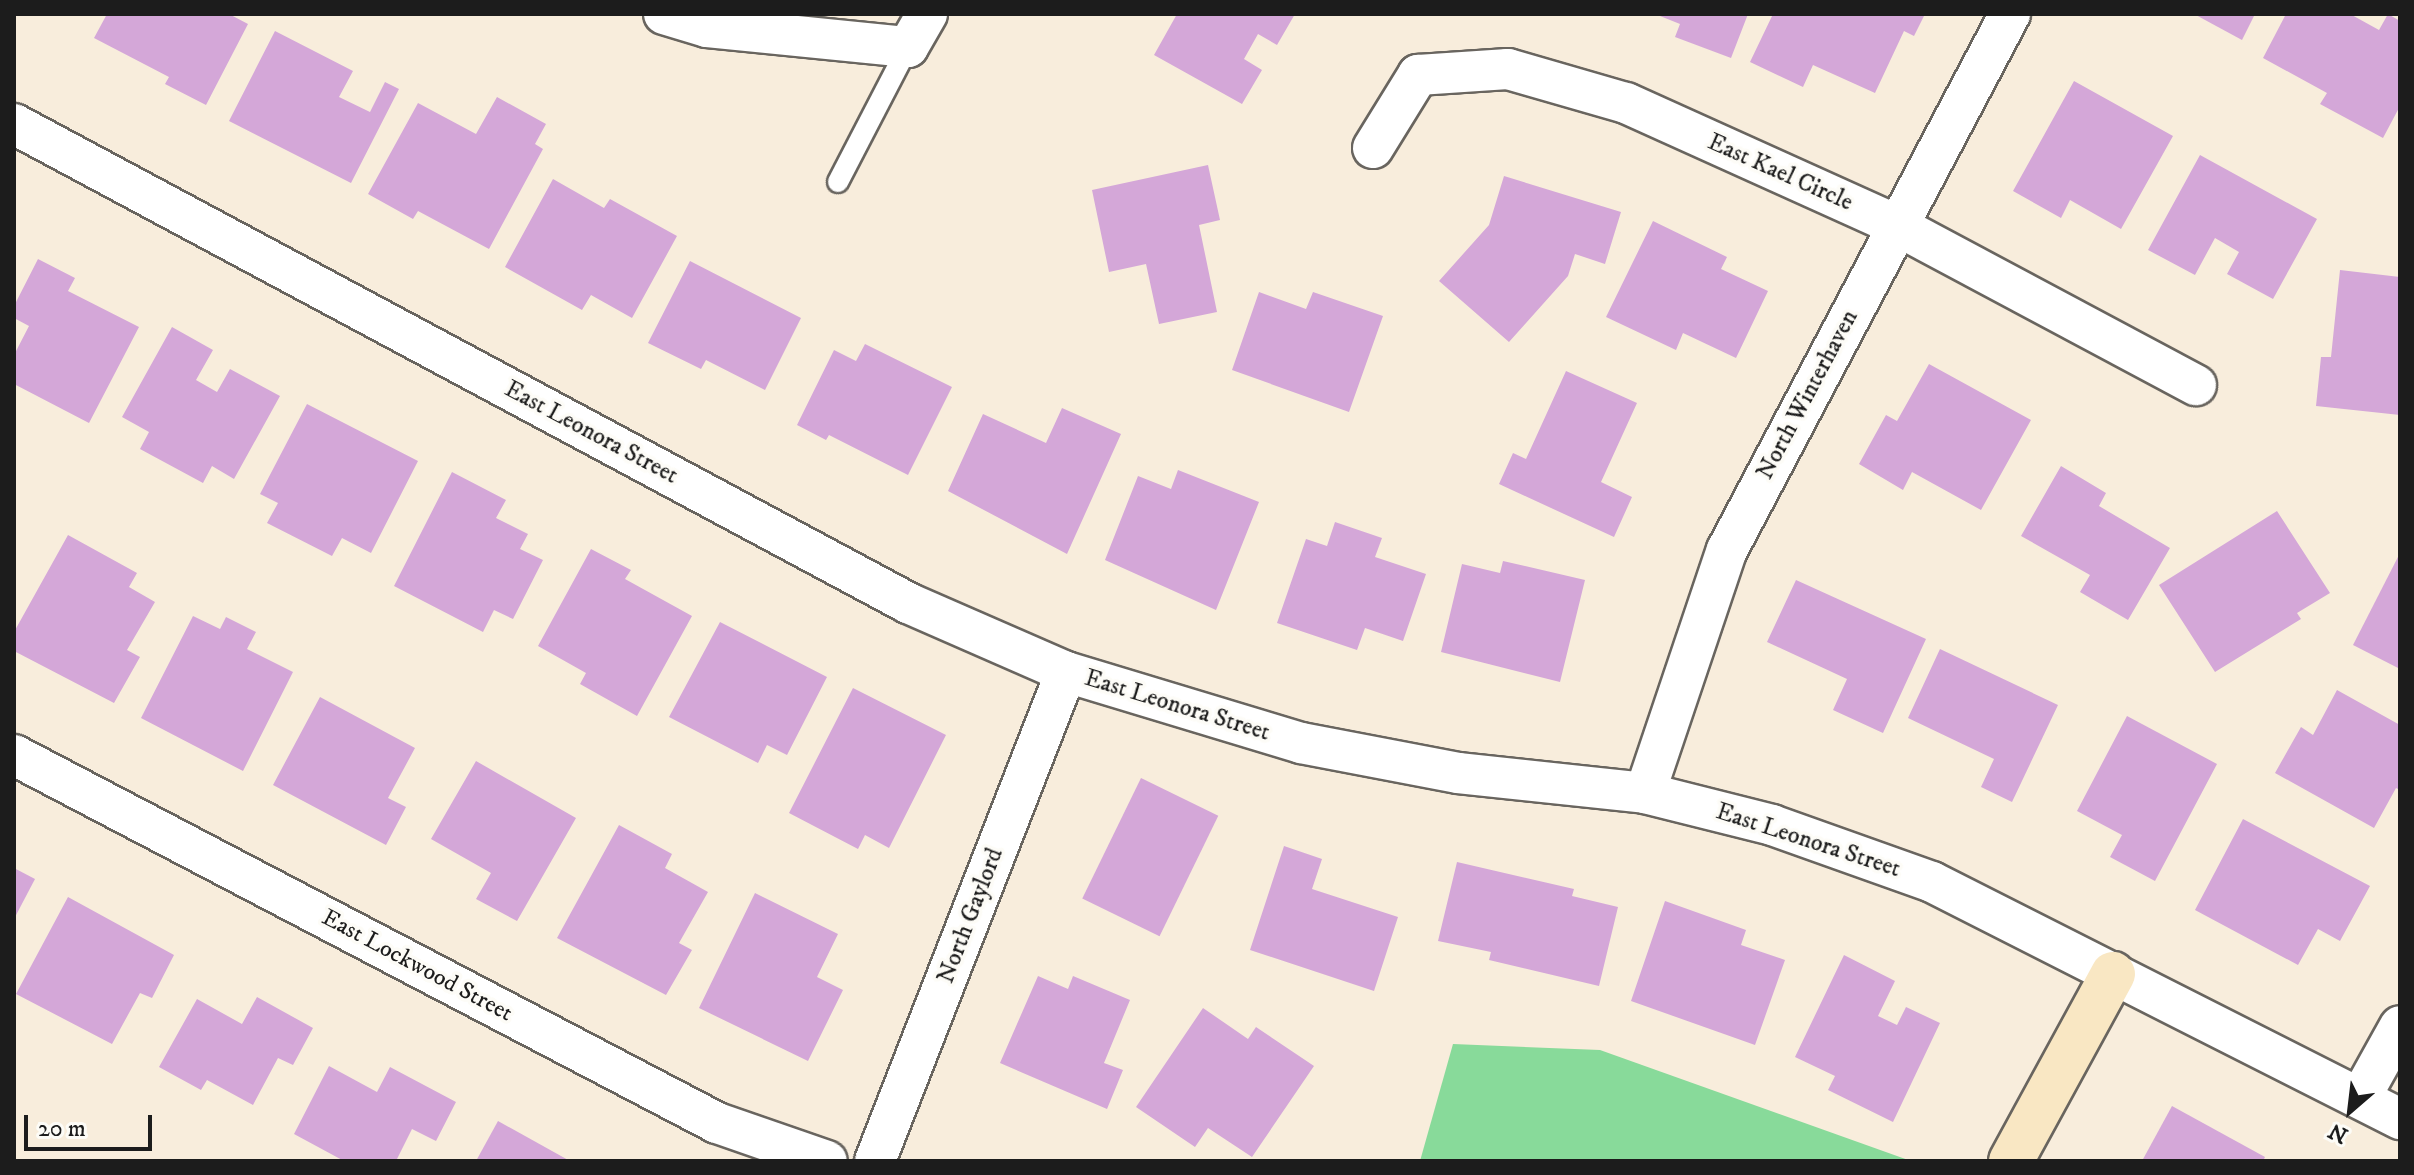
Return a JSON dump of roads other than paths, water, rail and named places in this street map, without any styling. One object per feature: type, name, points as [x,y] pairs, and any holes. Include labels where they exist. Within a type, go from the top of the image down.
[{"type":"street","points":[[664,14],[707,27],[918,31]]},
{"type":"street","name":"North Winterhaven","points":[[1645,793],[1727,550],[2010,14]]},
{"type":"street","name":"East Kael Circle","points":[[1373,148],[1418,75],[1508,69],[1626,103],[1896,225],[2196,385]]},
{"type":"street","name":"East Leonora Street","points":[[14,124],[908,603],[1066,672],[1301,743],[1458,773],[1645,793],[1772,825],[1932,882],[2400,1119]]},
{"type":"street","name":"North Gaylord","points":[[875,1161],[1066,672]]},
{"type":"street","name":"East Lockwood Street","points":[[14,755],[717,1123],[827,1161]]},
{"type":"street","points":[[2011,1161],[2113,974]]},
{"type":"street","points":[[2360,1098],[2400,1026]]},
{"type":"lane","points":[[838,182],[918,31]]}]
